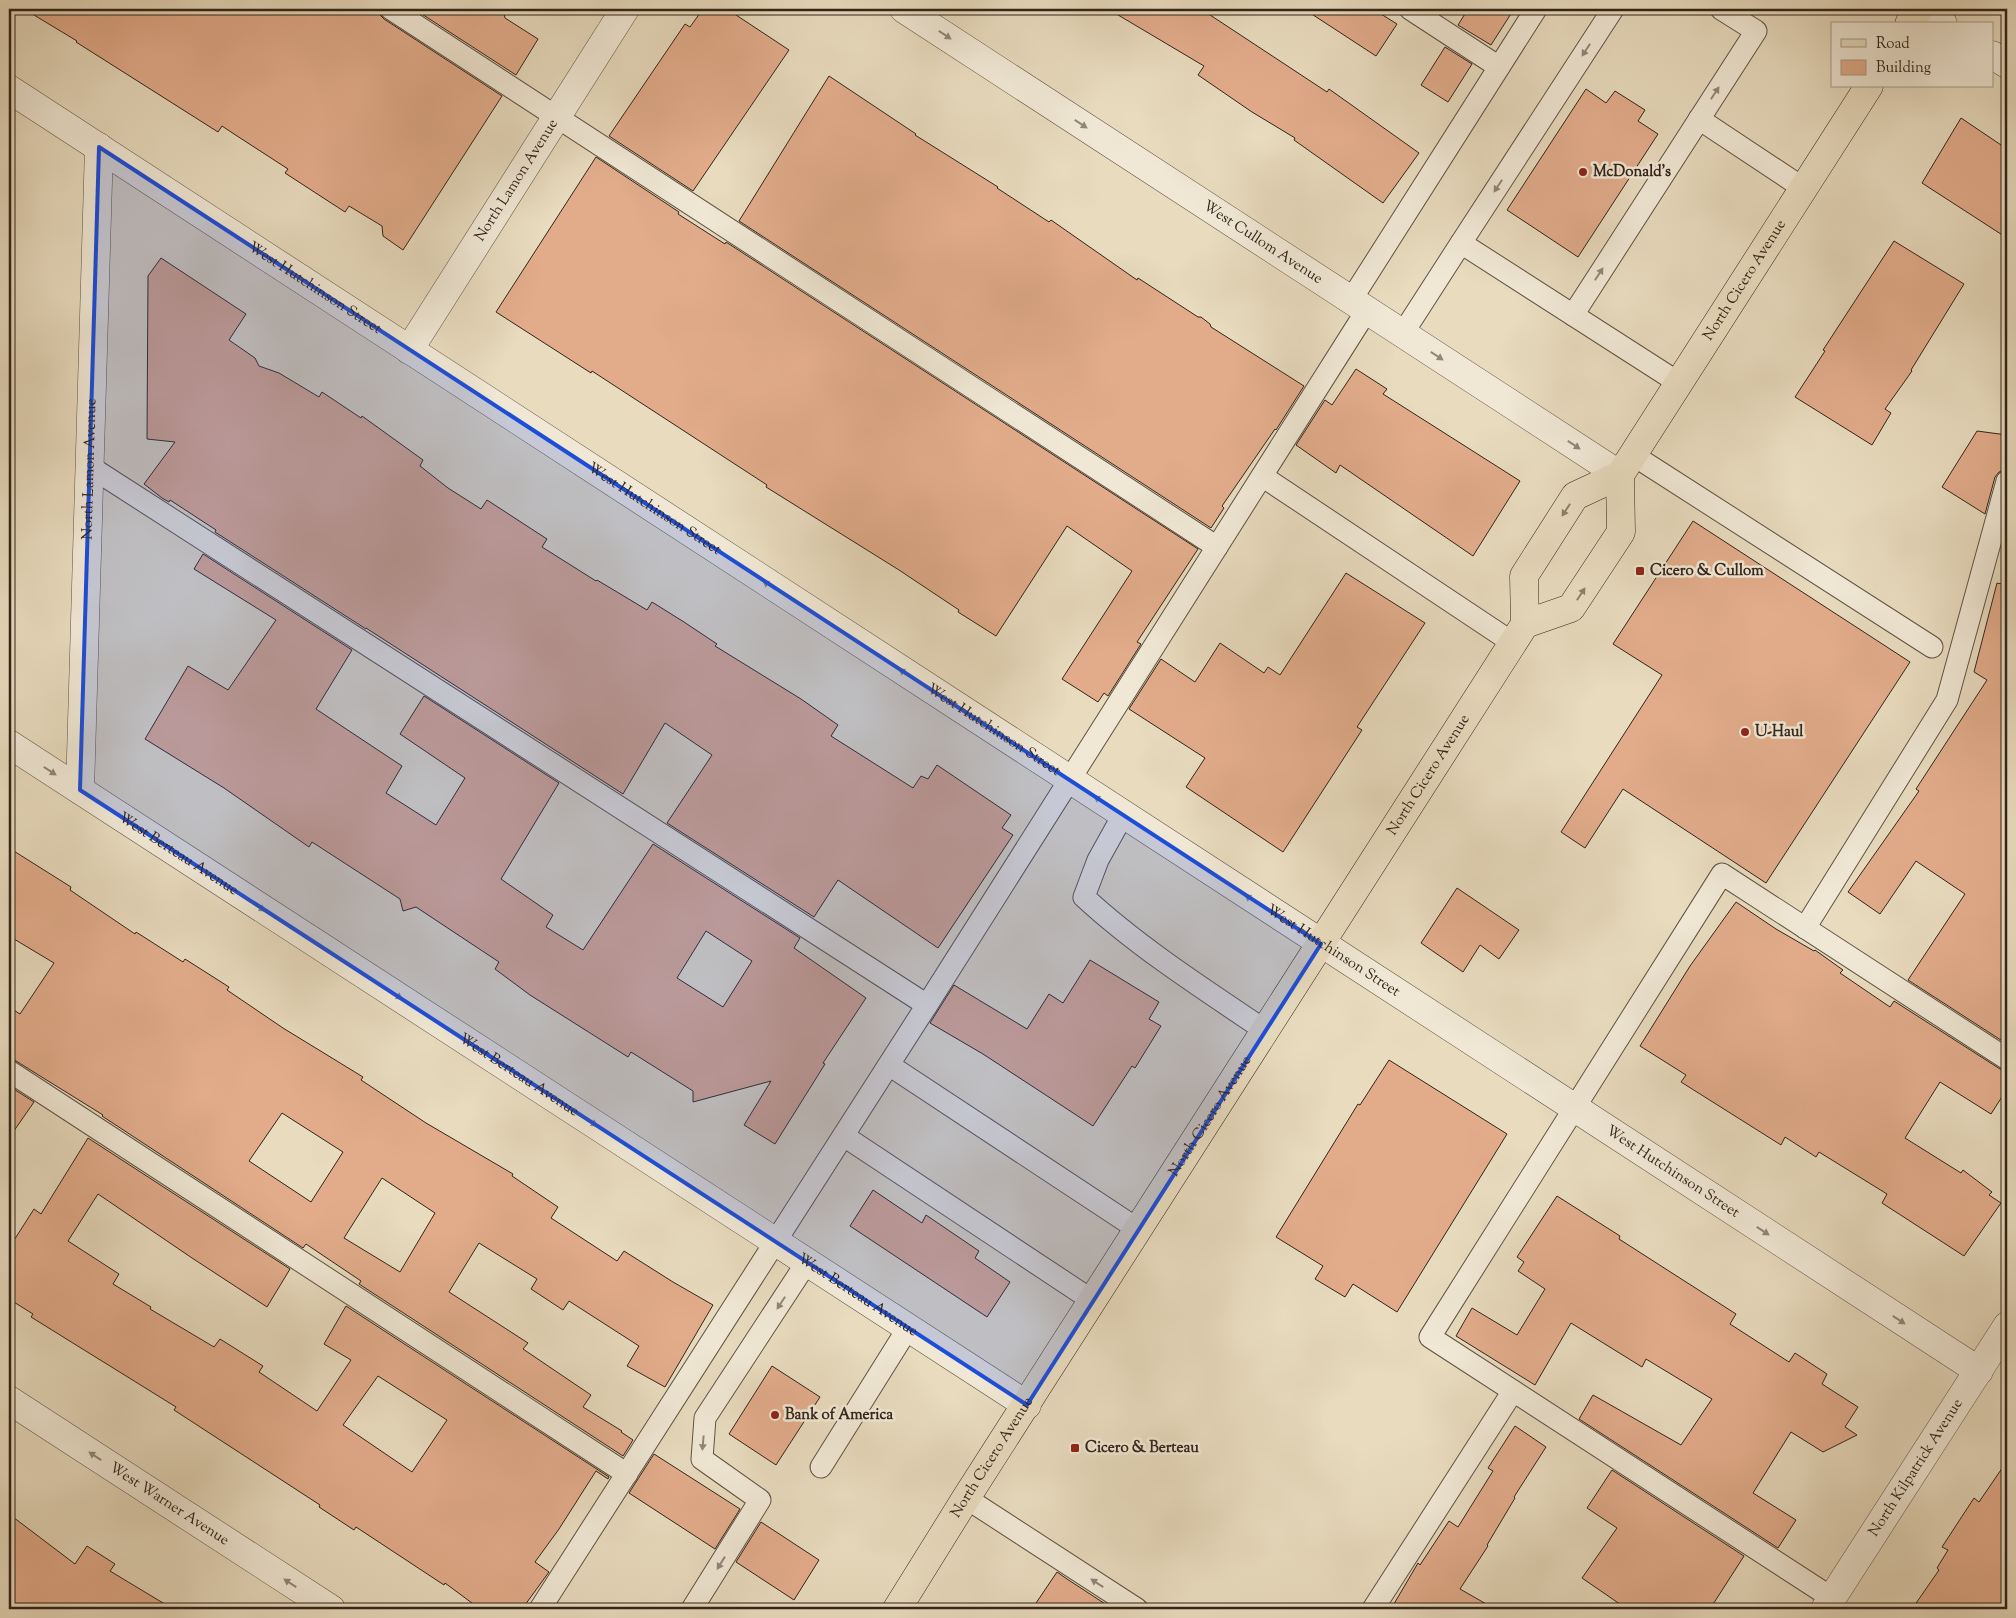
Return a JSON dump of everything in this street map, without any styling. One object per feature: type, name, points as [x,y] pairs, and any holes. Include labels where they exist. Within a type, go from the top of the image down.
[{"type":"main road","points":[[1910,22],[1919,9]]},
{"type":"main road","name":"North Cicero Avenue","points":[[1627,465],[1868,88]]},
{"type":"main road","points":[[1519,634],[1571,608],[1621,532],[1627,465]]},
{"type":"main road","points":[[1519,634],[1524,576],[1576,496],[1627,465]]},
{"type":"main road","name":"North Cicero Avenue","points":[[897,1609],[966,1498],[1519,634]]},
{"type":"street","name":"North Lamon Avenue","points":[[409,350],[625,9]]},
{"type":"street","name":"West Cullom Avenue","points":[[904,9],[1403,334],[1627,465]]},
{"type":"street","points":[[1919,9],[1940,22]]},
{"type":"street","points":[[1994,56],[2007,64]]},
{"type":"street","name":"West Hutchinson Street","points":[[9,89],[1979,1371]]},
{"type":"street","name":"North Lamon Avenue","points":[[80,790],[99,147]]},
{"type":"street","name":"West Berteau Avenue","points":[[9,744],[1027,1405]]},
{"type":"street","name":"North Kilpatrick Avenue","points":[[1828,1604],[2007,1326]]},
{"type":"street","name":"West Warner Avenue","points":[[9,1400],[331,1609]]},
{"type":"lane","points":[[391,9],[1217,547]]},
{"type":"lane","points":[[1410,9],[1499,67]]},
{"type":"lane","points":[[540,1609],[844,1136],[1262,476],[1359,305],[1499,67],[1536,9]]},
{"type":"lane","points":[[1403,334],[1612,9]]},
{"type":"lane","points":[[1573,315],[1756,31],[1721,9]]},
{"type":"lane","points":[[1699,119],[1803,188]]},
{"type":"lane","points":[[1462,243],[1679,383]]},
{"type":"lane","points":[[1627,465],[1932,647]]},
{"type":"lane","points":[[89,466],[927,1005]]},
{"type":"lane","points":[[1262,476],[1519,634]]},
{"type":"lane","points":[[1805,928],[1947,700],[2007,481]]},
{"type":"lane","points":[[1123,815],[1098,860],[1084,897],[1104,916],[1127,933],[1198,985],[1266,1031]]},
{"type":"lane","points":[[1828,1604],[1430,1337],[1722,874],[2007,1059]]},
{"type":"lane","points":[[889,1065],[1139,1230]]},
{"type":"lane","points":[[9,1071],[627,1474]]},
{"type":"lane","points":[[844,1136],[1093,1302]]},
{"type":"lane","points":[[692,1609],[760,1500],[702,1459],[705,1418],[807,1262]]},
{"type":"lane","points":[[820,1467],[908,1328]]},
{"type":"lane","points":[[1373,1609],[1513,1391]]},
{"type":"lane","points":[[966,1498],[1137,1609]]},
{"type":"highlighted area","points":[[99,147],[1321,944],[1027,1405],[80,790]]},
{"type":"building","points":[[24,9],[379,9],[380,15],[384,19],[502,96],[403,250],[383,236],[382,226],[349,206],[345,212],[285,173],[288,169],[222,126],[218,132]]},
{"type":"building","points":[[414,9],[503,9],[505,18],[538,39],[516,75]]},
{"type":"building","points":[[703,9],[727,9],[789,50],[693,191],[609,136],[685,24],[690,27]]},
{"type":"building","points":[[1108,9],[1201,9],[1327,92],[1329,89],[1419,153],[1383,203],[1294,140],[1295,138],[1252,112],[1198,75],[1204,66]]},
{"type":"building","points":[[1304,9],[1373,9],[1397,24],[1376,56]]},
{"type":"building","points":[[1468,9],[1514,9],[1491,45],[1458,25]]},
{"type":"building","points":[[1445,47],[1472,64],[1448,102],[1421,85]]},
{"type":"building","points":[[829,76],[915,135],[998,187],[1049,222],[1051,220],[1137,280],[1138,278],[1198,317],[1201,317],[1211,327],[1304,386],[1276,430],[1222,506],[1224,508],[1211,528],[739,221]]},
{"type":"building","name":"McDonald's","points":[[1586,89],[1606,103],[1615,91],[1645,110],[1638,121],[1658,134],[1578,257],[1507,210]]},
{"type":"building","points":[[1961,118],[2007,149],[2007,238],[1922,183]]},
{"type":"building","points":[[596,157],[679,212],[678,214],[725,244],[726,242],[1198,549],[1137,642],[1141,644],[1108,696],[1104,693],[1098,702],[1062,679],[1132,571],[1067,526],[996,636],[958,612],[959,610],[899,570],[766,487],[767,485],[592,371],[591,373],[496,312]]},
{"type":"building","points":[[1894,241],[1964,284],[1912,371],[1885,409],[1891,413],[1872,445],[1795,397],[1825,351],[1823,350]]},
{"type":"building","points":[[161,258],[246,314],[229,340],[255,358],[259,366],[279,373],[319,397],[322,392],[361,418],[362,416],[423,460],[420,466],[448,488],[481,509],[487,500],[547,539],[542,547],[596,581],[647,610],[652,602],[684,622],[717,644],[715,646],[801,699],[838,725],[831,736],[913,788],[921,776],[928,779],[937,765],[1011,815],[1002,828],[1013,835],[938,948],[838,880],[814,917],[667,823],[712,755],[665,723],[623,794],[215,532],[216,530],[170,500],[169,502],[162,498],[144,484],[175,442],[147,439],[148,276]]},
{"type":"building","points":[[1356,369],[1387,389],[1383,394],[1520,481],[1473,556],[1340,465],[1336,473],[1296,445],[1325,400],[1332,405]]},
{"type":"building","points":[[1977,431],[2007,435],[2007,469],[1999,472],[1995,477],[1985,514],[1942,487]]},
{"type":"building","name":"U-Haul","points":[[1693,521],[1910,662],[1766,883],[1623,789],[1585,848],[1561,832],[1662,675],[1613,644]]},
{"type":"building","points":[[203,554],[352,650],[316,709],[402,766],[386,793],[436,825],[465,778],[400,734],[424,696],[559,783],[501,879],[553,915],[546,927],[583,950],[653,844],[800,938],[794,948],[866,998],[823,1063],[825,1064],[775,1144],[744,1125],[771,1081],[693,1102],[693,1091],[631,1052],[628,1057],[530,995],[495,969],[499,962],[416,907],[403,911],[400,899],[312,842],[309,847],[224,788],[145,739],[188,666],[228,690],[276,620],[194,569]],"holes":[[[706,931],[752,961],[723,1007],[677,978]]]},
{"type":"building","points":[[1346,573],[1425,623],[1357,727],[1362,730],[1283,852],[1186,787],[1205,758],[1129,709],[1161,659],[1195,682],[1220,643],[1264,673],[1268,667],[1280,675]]},
{"type":"building","points":[[1997,583],[2007,585],[2007,1044],[1908,980],[1965,894],[1916,861],[1880,914],[1848,892],[1919,791],[1916,789],[1987,680],[1974,672]]},
{"type":"building","points":[[9,848],[71,887],[70,890],[135,934],[136,932],[183,962],[185,959],[229,987],[227,990],[283,1028],[363,1077],[361,1080],[426,1123],[513,1174],[512,1176],[558,1207],[551,1218],[617,1261],[624,1251],[713,1305],[665,1387],[627,1366],[639,1346],[569,1301],[563,1310],[531,1289],[537,1279],[479,1243],[449,1292],[528,1343],[523,1349],[591,1395],[583,1407],[633,1440],[623,1456],[359,1284],[361,1281],[306,1244],[303,1248],[103,1115],[16,1061],[9,1059],[9,1007],[20,1014],[54,963],[9,936]],"holes":[[[282,1113],[343,1152],[311,1202],[249,1161]],[[382,1178],[435,1213],[400,1272],[344,1238]]]},
{"type":"building","points":[[1457,888],[1519,930],[1499,959],[1480,945],[1463,972],[1421,943]]},
{"type":"building","points":[[1736,902],[1776,929],[1815,950],[1843,970],[1840,973],[1890,1007],[1894,1001],[2000,1069],[2007,1071],[2007,1089],[1991,1114],[1940,1082],[1905,1138],[1961,1173],[1963,1170],[1992,1192],[1989,1195],[2001,1203],[1964,1256],[1882,1203],[1887,1194],[1819,1152],[1816,1157],[1785,1137],[1781,1145],[1681,1082],[1686,1075],[1640,1046],[1690,966]]},
{"type":"building","points":[[1090,960],[1159,1002],[1149,1019],[1161,1026],[1135,1068],[1132,1066],[1093,1126],[983,1054],[930,1023],[954,985],[1027,1029],[1049,994],[1063,1003]]},
{"type":"building","points":[[1389,1060],[1507,1134],[1397,1312],[1353,1284],[1345,1297],[1315,1279],[1323,1266],[1276,1237],[1358,1104],[1360,1105]]},
{"type":"building","points":[[9,1086],[34,1102],[9,1138]]},
{"type":"building","points":[[88,1138],[290,1269],[267,1307],[98,1194],[68,1241],[119,1274],[113,1284],[151,1307],[150,1309],[214,1347],[220,1339],[263,1366],[259,1372],[317,1411],[351,1360],[324,1344],[346,1306],[609,1477],[608,1479],[596,1471],[559,1529],[535,1562],[549,1572],[522,1609],[480,1609],[445,1583],[444,1585],[356,1527],[354,1530],[319,1507],[320,1505],[174,1410],[176,1407],[31,1317],[33,1314],[9,1299],[9,1248],[34,1209],[41,1214]],"holes":[[[378,1376],[447,1420],[412,1472],[343,1425]]]},
{"type":"building","points":[[873,1190],[922,1223],[926,1215],[979,1251],[975,1258],[1010,1282],[987,1317],[850,1226]]},
{"type":"building","points":[[1557,1196],[1620,1236],[1619,1239],[1736,1314],[1730,1324],[1789,1362],[1795,1353],[1827,1374],[1822,1384],[1858,1407],[1845,1427],[1857,1435],[1823,1452],[1791,1432],[1753,1493],[1796,1520],[1778,1548],[1579,1419],[1593,1395],[1681,1445],[1712,1399],[1646,1359],[1642,1367],[1571,1323],[1535,1385],[1456,1336],[1472,1308],[1517,1335],[1545,1289],[1518,1271],[1524,1262],[1517,1257]]},
{"type":"building","name":"Bank of America","points":[[772,1366],[820,1397],[776,1465],[729,1434]]},
{"type":"building","points":[[1515,1426],[1546,1447],[1514,1497],[1488,1546],[1460,1589],[1495,1609],[1391,1609],[1418,1563],[1420,1565],[1449,1521],[1458,1527],[1493,1471],[1488,1468]]},
{"type":"building","points":[[654,1454],[740,1509],[715,1549],[629,1493]]},
{"type":"building","points":[[2007,1461],[2007,1609],[1912,1609],[1939,1570],[1937,1568],[1948,1550],[1942,1547],[1974,1498],[1979,1502]]},
{"type":"building","points":[[1612,1470],[1744,1556],[1710,1609],[1627,1609],[1582,1578],[1617,1528],[1587,1508]]},
{"type":"building","points":[[9,1514],[75,1564],[87,1546],[115,1564],[110,1571],[173,1609],[9,1609]]},
{"type":"building","points":[[761,1522],[819,1560],[794,1600],[736,1562]]},
{"type":"building","points":[[1057,1572],[1067,1579],[1113,1609],[1032,1609]]},
{"type":"place","name":"McDonald's","points":[[1583,172]]},
{"type":"place","name":"Cicero & Cullom","points":[[1640,571]]},
{"type":"place","name":"U-Haul","points":[[1745,732]]},
{"type":"place","name":"Bank of America","points":[[775,1415]]},
{"type":"place","name":"Cicero & Berteau","points":[[1075,1448]]}]
